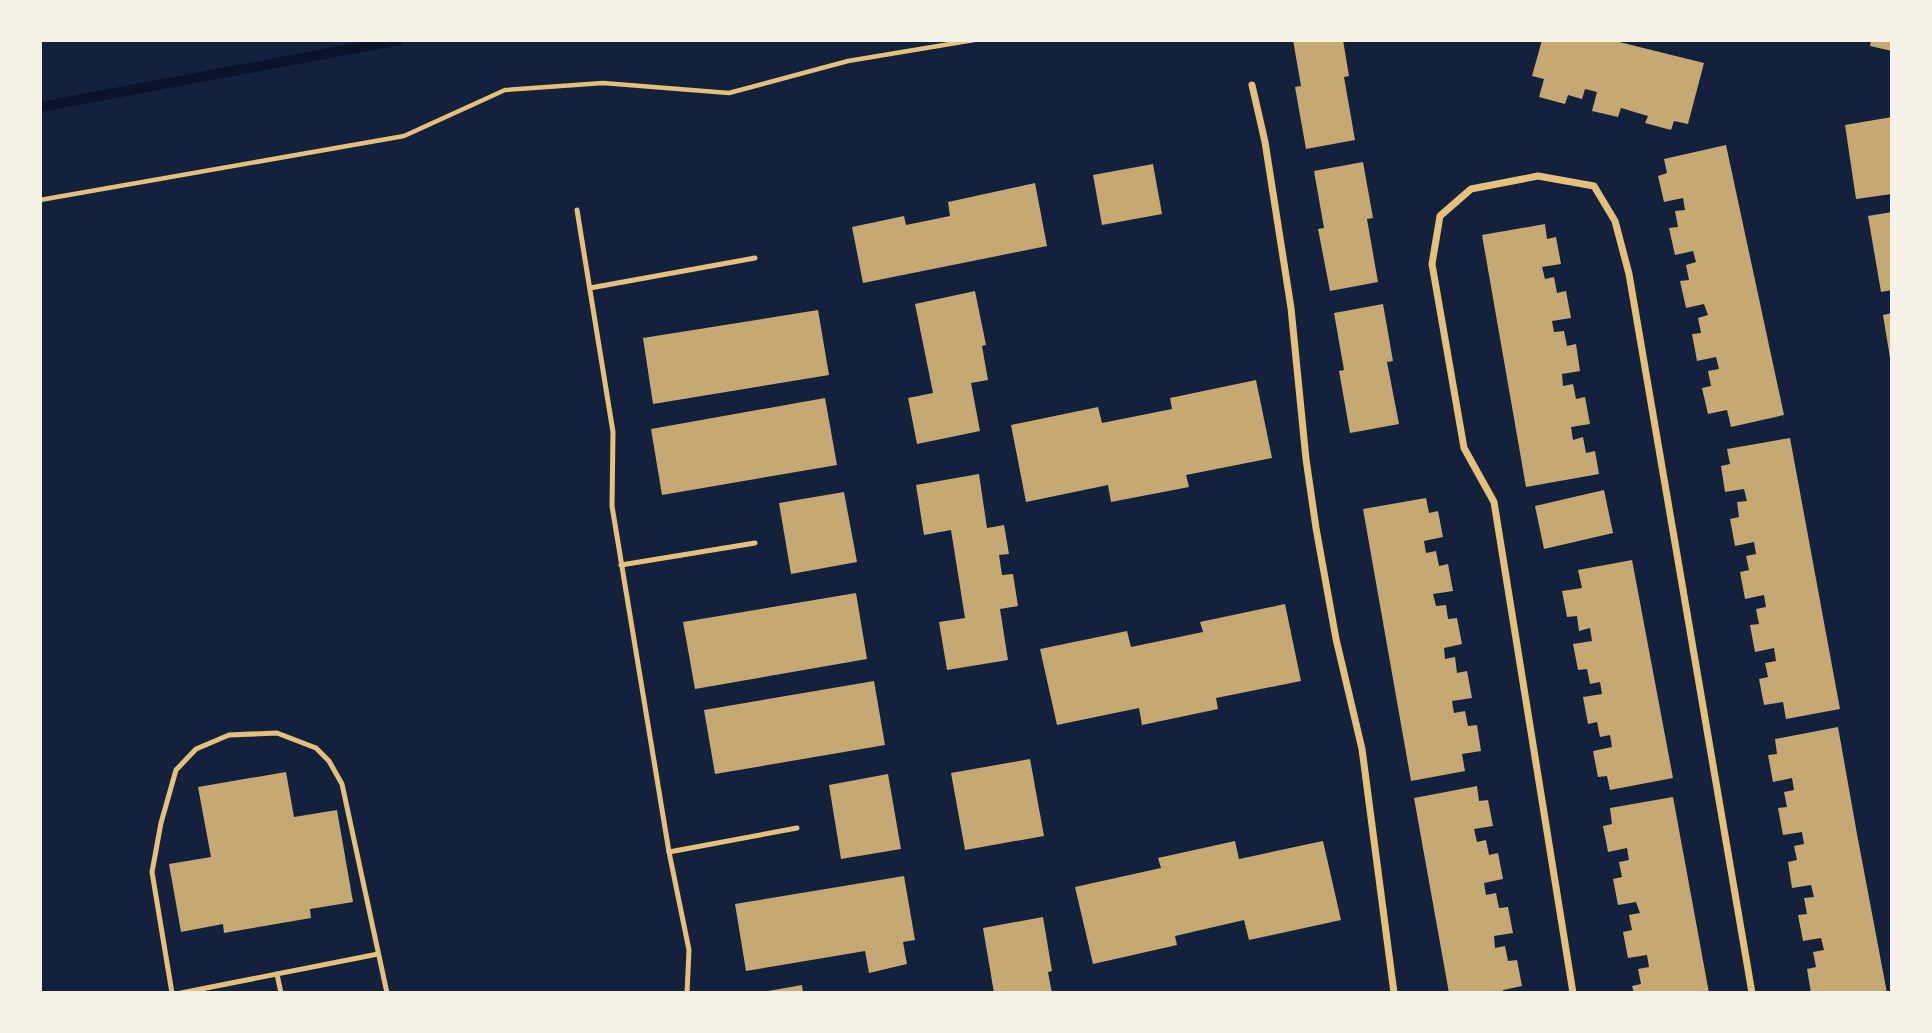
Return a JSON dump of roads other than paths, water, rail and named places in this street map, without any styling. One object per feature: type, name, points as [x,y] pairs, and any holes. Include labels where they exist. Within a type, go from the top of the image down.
[{"type":"street","points":[[1252,85],[1265,142],[1291,308],[1316,528],[1336,639],[1362,749],[1394,993]]},
{"type":"street","points":[[1573,993],[1494,502],[1464,448],[1432,264],[1440,216],[1471,189],[1538,176],[1594,186],[1615,222],[1629,274],[1752,993]]},
{"type":"lane","points":[[577,210],[613,432],[612,506],[668,852],[689,950],[687,993]]},
{"type":"lane","points":[[590,288],[755,258]]},
{"type":"lane","points":[[621,565],[755,543]]},
{"type":"lane","points":[[172,993],[152,872],[161,823],[176,770],[196,749],[229,735],[277,733],[316,748],[329,761],[342,784],[387,993]]},
{"type":"lane","points":[[668,852],[797,828]]},
{"type":"lane","points":[[181,993],[378,954]]},
{"type":"lane","points":[[276,974],[281,993]]},
{"type":"waterway","points":[[40,107],[399,40]]}]
